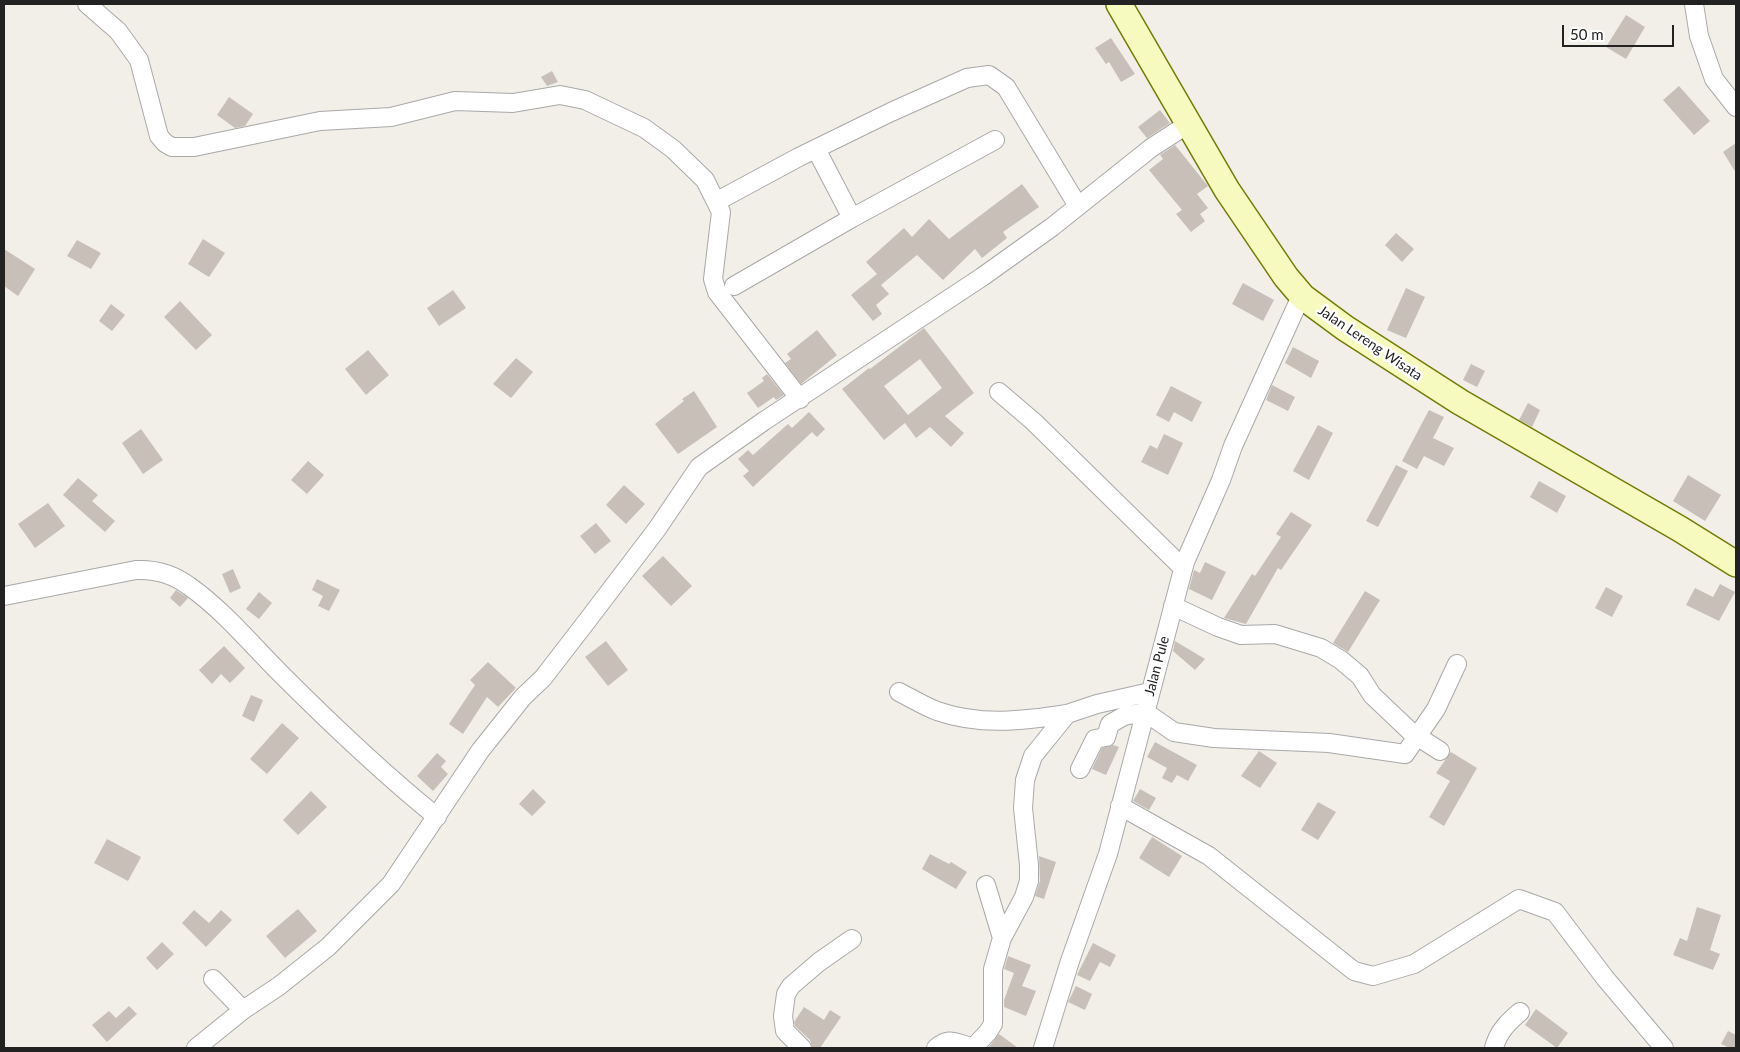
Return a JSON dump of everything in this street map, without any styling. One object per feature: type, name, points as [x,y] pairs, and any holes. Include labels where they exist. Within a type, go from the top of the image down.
[{"type":"main road","name":"Jalan Lereng Wisata","points":[[1119,4],[1227,190],[1286,277],[1303,297],[1345,328],[1460,402],[1680,529],[1736,564]]},
{"type":"street","points":[[87,4],[118,31],[138,60],[159,136],[172,147],[194,147],[320,121],[390,117],[455,101],[514,103],[560,96],[585,100],[644,128],[673,149],[705,180],[721,212],[713,279],[717,292],[800,399]]},
{"type":"street","points":[[1694,4],[1699,36],[1714,79],[1736,107]]},
{"type":"street","points":[[724,198],[816,149],[966,78],[989,76],[1006,87],[1078,206]]},
{"type":"street","points":[[196,1048],[243,1010],[279,986],[328,947],[391,884],[480,750],[523,697],[543,678],[588,621],[657,529],[699,466],[982,277],[1078,206],[1151,148],[1188,124]]},
{"type":"street","points":[[734,286],[852,218],[995,140]]},
{"type":"street","points":[[816,149],[852,218]]},
{"type":"street","name":"Jalan Pule","points":[[1043,1048],[1070,961],[1108,854],[1184,568],[1267,368],[1297,305],[1303,297]]},
{"type":"street","points":[[999,392],[1034,422],[1184,568]]},
{"type":"street","points":[[4,596],[136,570],[152,569],[168,573],[190,586],[370,761],[437,817]]},
{"type":"street","points":[[1173,606],[1218,627],[1241,635],[1275,634],[1321,648],[1341,660],[1360,676],[1372,696],[1418,737],[1440,751]]},
{"type":"street","points":[[1080,770],[1095,739],[1106,736],[1110,724],[1114,720],[1145,712],[1174,732],[1214,738],[1329,742],[1405,754],[1436,709],[1457,664]]},
{"type":"street","points":[[899,692],[938,711],[980,720],[1012,722],[1067,714],[1097,704],[1150,692]]},
{"type":"street","points":[[936,1048],[945,1041],[951,1040],[974,1047],[991,1028],[994,1019],[992,977],[1002,938],[1024,897],[1029,881],[1030,864],[1023,808],[1025,780],[1033,756],[1067,714]]},
{"type":"street","points":[[1120,806],[1209,856],[1354,972],[1373,976],[1414,964],[1519,898],[1555,912],[1594,964],[1664,1048]]},
{"type":"street","points":[[986,885],[1002,938]]},
{"type":"street","points":[[802,1048],[785,1031],[782,1016],[786,994],[791,986],[819,962],[852,939]]},
{"type":"street","points":[[213,979],[243,1010]]},
{"type":"street","points":[[1494,1048],[1496,1039],[1506,1024],[1520,1012]]},
{"type":"building","points":[[1626,15],[1645,27],[1626,59],[1606,47]]},
{"type":"building","points":[[1111,38],[1135,74],[1121,82],[1109,62],[1106,64],[1095,48]]},
{"type":"building","points":[[552,71],[558,82],[547,86],[541,77]]},
{"type":"building","points":[[1679,86],[1710,121],[1694,135],[1663,100]]},
{"type":"building","points":[[229,97],[253,114],[245,126],[235,128],[217,115]]},
{"type":"building","points":[[1160,110],[1170,123],[1147,138],[1138,127]]},
{"type":"building","points":[[1736,143],[1736,173],[1723,152]]},
{"type":"building","points":[[1175,145],[1208,186],[1197,194],[1208,208],[1200,214],[1205,221],[1191,232],[1176,214],[1182,210],[1149,170],[1163,159],[1160,155]]},
{"type":"building","points":[[1022,184],[1039,207],[1003,232],[1007,238],[982,258],[975,249],[943,280],[917,255],[881,285],[889,294],[876,305],[882,314],[873,321],[851,295],[877,274],[866,262],[904,228],[912,237],[929,219],[949,239]]},
{"type":"building","points":[[1396,233],[1414,249],[1402,262],[1385,245]]},
{"type":"building","points":[[203,239],[225,253],[209,277],[188,264]]},
{"type":"building","points":[[77,240],[101,253],[91,269],[67,256]]},
{"type":"building","points":[[4,249],[35,269],[18,296],[4,286]]},
{"type":"building","points":[[1243,283],[1274,300],[1263,321],[1232,304]]},
{"type":"building","points":[[1406,288],[1425,297],[1406,338],[1387,330]]},
{"type":"building","points":[[453,290],[466,308],[439,326],[427,308]]},
{"type":"building","points":[[180,301],[212,335],[196,350],[164,317]]},
{"type":"building","points":[[111,304],[125,315],[112,331],[99,321]]},
{"type":"building","points":[[924,328],[974,393],[945,416],[964,433],[951,447],[930,427],[916,438],[905,423],[884,440],[842,389]],"holes":[[[920,359],[942,388],[908,415],[884,386]]]},
{"type":"building","points":[[817,330],[837,355],[801,384],[785,363],[791,359],[787,354]]},
{"type":"building","points":[[1293,347],[1319,361],[1311,378],[1285,363]]},
{"type":"building","points":[[368,350],[389,375],[366,395],[345,369]]},
{"type":"building","points":[[516,358],[533,372],[511,398],[493,384]]},
{"type":"building","points":[[1471,364],[1485,371],[1477,387],[1463,380]]},
{"type":"building","points":[[767,374],[784,395],[776,400],[774,397],[758,408],[747,393],[764,381],[762,378]]},
{"type":"building","points":[[1272,385],[1295,397],[1288,411],[1266,400]]},
{"type":"building","points":[[1171,386],[1202,402],[1192,422],[1174,412],[1169,422],[1156,415]]},
{"type":"building","points":[[694,391],[717,427],[678,454],[655,424],[684,401],[682,399]]},
{"type":"building","points":[[1528,403],[1540,410],[1532,427],[1519,420]]},
{"type":"building","points":[[1429,410],[1444,417],[1433,438],[1454,448],[1444,466],[1424,456],[1417,469],[1402,461]]},
{"type":"building","points":[[809,412],[825,429],[817,437],[812,432],[753,487],[743,476],[749,471],[738,459],[748,450],[753,455],[788,424],[792,428]]},
{"type":"building","points":[[1318,425],[1333,433],[1309,480],[1293,471]]},
{"type":"building","points":[[141,429],[163,460],[143,474],[122,443]]},
{"type":"building","points":[[1164,434],[1183,443],[1168,475],[1141,462],[1150,445],[1157,449]]},
{"type":"building","points":[[308,461],[324,475],[307,494],[291,480]]},
{"type":"building","points":[[1396,465],[1408,471],[1378,527],[1366,521]]},
{"type":"building","points":[[1688,475],[1721,495],[1705,521],[1673,501]]},
{"type":"building","points":[[78,478],[98,495],[92,501],[115,521],[105,532],[63,495]]},
{"type":"building","points":[[1539,481],[1566,496],[1557,513],[1530,497]]},
{"type":"building","points":[[624,485],[645,504],[626,524],[606,505]]},
{"type":"building","points":[[48,503],[65,526],[35,548],[18,524]]},
{"type":"building","points":[[1291,512],[1312,525],[1281,570],[1278,568],[1246,624],[1224,618],[1252,574],[1255,576],[1281,537],[1276,534]]},
{"type":"building","points":[[596,523],[611,541],[595,554],[580,536]]},
{"type":"building","points":[[663,556],[692,586],[671,606],[642,576]]},
{"type":"building","points":[[1205,562],[1226,572],[1212,600],[1189,589],[1194,570],[1200,573]]},
{"type":"building","points":[[233,569],[241,588],[230,593],[222,574]]},
{"type":"building","points":[[317,579],[340,590],[329,611],[318,606],[323,596],[312,590]]},
{"type":"building","points":[[1720,584],[1735,592],[1719,621],[1686,605],[1695,588],[1713,597]]},
{"type":"building","points":[[1606,587],[1623,596],[1612,617],[1595,608]]},
{"type":"building","points":[[176,590],[188,598],[180,607],[170,598]]},
{"type":"building","points":[[1365,591],[1380,600],[1348,652],[1333,643]]},
{"type":"building","points":[[259,592],[272,603],[259,619],[246,609]]},
{"type":"building","points":[[606,641],[628,670],[608,686],[585,657]]},
{"type":"building","points":[[1175,641],[1205,659],[1195,670],[1173,651]]},
{"type":"building","points":[[224,646],[245,668],[230,683],[221,674],[212,684],[199,670]]},
{"type":"building","points":[[488,662],[516,688],[498,707],[487,697],[463,734],[449,724],[475,685],[470,680]]},
{"type":"building","points":[[251,695],[263,700],[254,722],[242,716]]},
{"type":"building","points":[[282,723],[299,738],[267,774],[250,759]]},
{"type":"building","points":[[1155,742],[1197,765],[1188,781],[1177,775],[1172,783],[1162,778],[1167,768],[1147,757]]},
{"type":"building","points":[[1113,745],[1119,747],[1106,775],[1092,769],[1102,748]]},
{"type":"building","points":[[1259,751],[1277,763],[1260,788],[1241,776]]},
{"type":"building","points":[[1451,752],[1477,768],[1444,826],[1429,817],[1450,781],[1436,773]]},
{"type":"building","points":[[437,753],[446,761],[441,767],[448,774],[433,791],[417,776]]},
{"type":"building","points":[[533,789],[546,802],[532,816],[519,804]]},
{"type":"building","points":[[1140,789],[1156,798],[1149,810],[1133,801]]},
{"type":"building","points":[[311,791],[327,807],[298,835],[283,820]]},
{"type":"building","points":[[1318,802],[1336,812],[1318,840],[1301,830]]},
{"type":"building","points":[[1152,837],[1182,856],[1169,877],[1139,858]]},
{"type":"building","points":[[107,839],[141,857],[128,881],[94,863]]},
{"type":"building","points":[[930,854],[949,864],[951,862],[967,872],[956,889],[922,869]]},
{"type":"building","points":[[1039,856],[1056,862],[1044,899],[1035,896],[1040,881]]},
{"type":"building","points":[[1697,907],[1721,915],[1710,950],[1720,954],[1713,970],[1673,955],[1680,938],[1687,941]]},
{"type":"building","points":[[298,909],[317,931],[285,958],[266,936]]},
{"type":"building","points":[[194,910],[209,923],[221,910],[232,920],[206,947],[182,923]]},
{"type":"building","points":[[162,942],[174,954],[157,970],[146,958]]},
{"type":"building","points":[[1093,943],[1116,955],[1110,967],[1100,962],[1090,981],[1077,975]]},
{"type":"building","points":[[1008,956],[1031,965],[1022,986],[1036,991],[1026,1016],[1004,1007],[1004,1000],[1014,973],[1004,969]]},
{"type":"building","points":[[1076,986],[1092,994],[1085,1010],[1068,1002]]},
{"type":"building","points":[[129,1006],[137,1014],[107,1042],[92,1025],[109,1011],[116,1018]]},
{"type":"building","points":[[804,1007],[824,1020],[830,1010],[841,1017],[820,1048],[812,1048],[810,1040],[795,1026],[794,1022]]},
{"type":"building","points":[[1536,1009],[1568,1033],[1557,1048],[1525,1025]]},
{"type":"building","points":[[1728,1031],[1736,1035],[1736,1048],[1730,1048],[1721,1044]]},
{"type":"building","points":[[999,1034],[1018,1048],[988,1048]]}]
